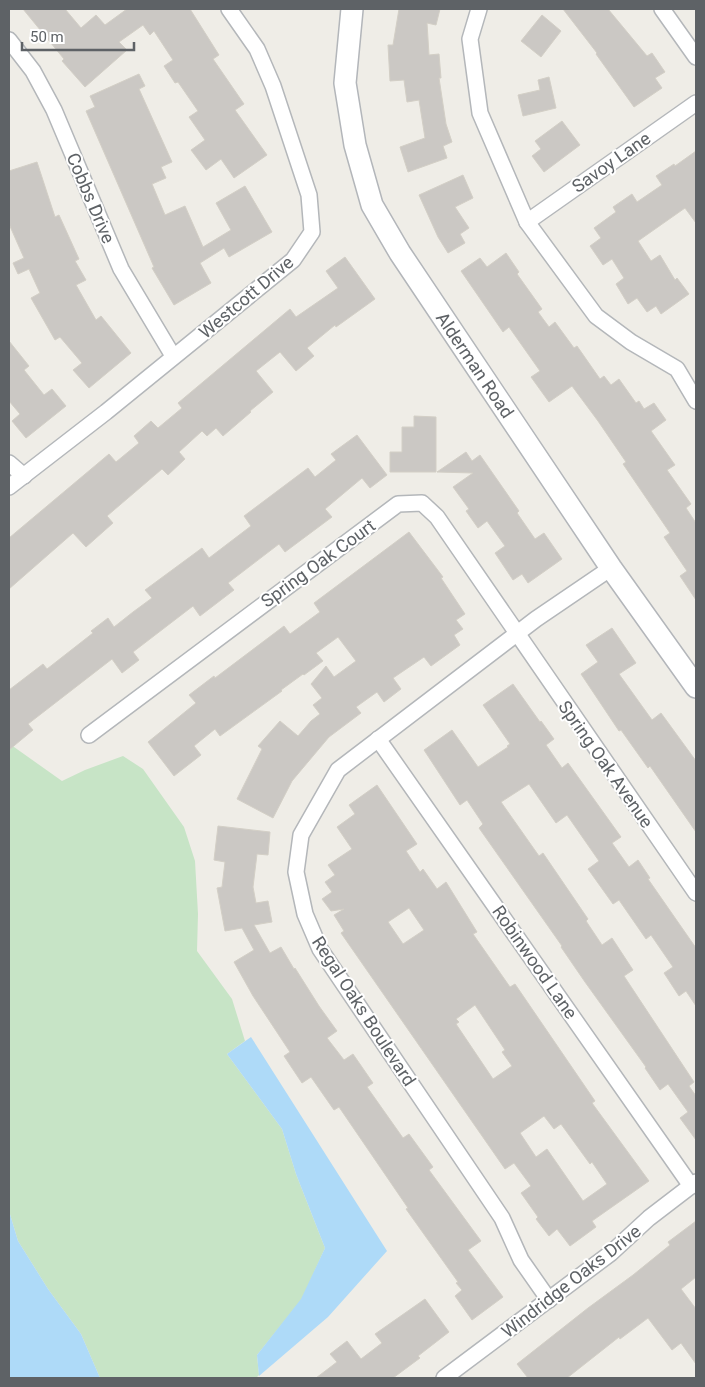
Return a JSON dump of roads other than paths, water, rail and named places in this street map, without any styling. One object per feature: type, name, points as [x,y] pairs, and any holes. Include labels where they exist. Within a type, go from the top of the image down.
[{"type":"street","name":"Westcott Drive","points":[[9,487],[293,260],[312,232],[309,195],[273,86],[257,49],[230,9]]},
{"type":"street","name":"Alderman Road","points":[[352,9],[345,83],[355,145],[372,205],[400,253],[611,568],[696,686]]},
{"type":"street","points":[[479,9],[470,39],[480,113],[527,222],[596,316],[631,342],[677,369],[696,401]]},
{"type":"street","points":[[662,9],[696,57]]},
{"type":"street","name":"Cobbs Drive","points":[[9,40],[33,71],[54,110],[121,269],[173,356]]},
{"type":"street","name":"Savoy Lane","points":[[527,222],[696,103]]},
{"type":"street","points":[[9,462],[24,476]]},
{"type":"street","name":"Spring Oak Court","points":[[89,735],[398,504],[422,503],[429,508],[517,634]]},
{"type":"street","name":"Regal Oaks Boulevard","points":[[549,1300],[521,1260],[502,1218],[320,949],[304,914],[296,872],[301,835],[338,770],[536,619],[611,568]]},
{"type":"street","name":"Spring Oak Avenue","points":[[517,634],[696,893]]},
{"type":"street","name":"Robinwood Lane","points":[[378,739],[694,1184]]},
{"type":"street","name":"Windridge Oaks Drive","points":[[444,1378],[611,1253],[649,1218],[694,1184]]},
{"type":"water","points":[[251,1037],[387,1251],[328,1317],[259,1376],[257,1355],[301,1299],[325,1248],[296,1174],[282,1129],[227,1054]]},
{"type":"water","points":[[9,1211],[18,1241],[48,1289],[81,1334],[100,1378],[9,1378]]}]
